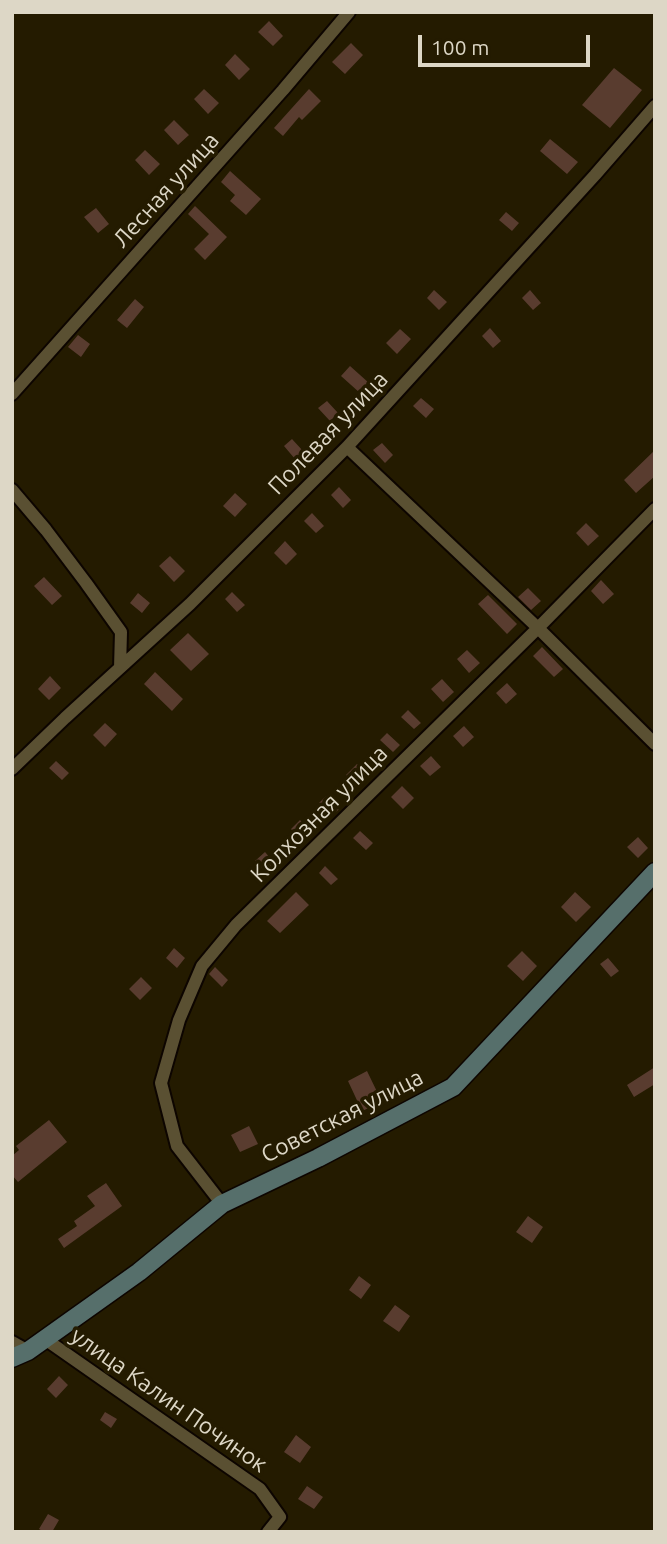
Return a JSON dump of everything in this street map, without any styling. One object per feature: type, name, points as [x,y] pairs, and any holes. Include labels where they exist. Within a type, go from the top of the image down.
[{"type":"street","name":"Лесная улица","points":[[12,394],[349,12]]},
{"type":"street","name":"Полевая улица","points":[[12,769],[190,604],[347,447],[655,106]]},
{"type":"street","points":[[347,447],[538,628],[655,744]]},
{"type":"street","points":[[12,491],[54,540],[121,632],[120,668]]},
{"type":"street","name":"Колхозная улица","points":[[222,1204],[177,1146],[161,1083],[179,1020],[202,966],[236,925],[655,509]]},
{"type":"street","name":"Советская улица","points":[[20,1354],[139,1272],[222,1204],[453,1087],[655,872]]},
{"type":"street","name":"улица Калин Починок","points":[[45,1339],[260,1489],[280,1517],[268,1532]]},
{"type":"street","points":[[12,1342],[20,1354]]},
{"type":"building","points":[[269,21],[283,36],[273,46],[258,32]]},
{"type":"building","points":[[351,43],[363,55],[345,74],[332,62]]},
{"type":"building","points":[[235,54],[250,69],[239,80],[225,65]]},
{"type":"building","points":[[614,68],[642,90],[610,128],[582,105]]},
{"type":"building","points":[[204,89],[219,103],[208,114],[194,99]]},
{"type":"building","points":[[309,89],[321,101],[302,120],[299,117],[283,136],[274,128]]},
{"type":"building","points":[[174,120],[189,135],[178,145],[164,130]]},
{"type":"building","points":[[550,139],[578,162],[567,174],[540,151]]},
{"type":"building","points":[[145,150],[160,164],[149,175],[135,160]]},
{"type":"building","points":[[230,171],[261,199],[246,215],[230,201],[235,195],[221,182]]},
{"type":"building","points":[[195,206],[227,237],[205,260],[194,249],[209,234],[188,214]]},
{"type":"building","points":[[96,208],[109,224],[98,233],[84,217]]},
{"type":"building","points":[[506,212],[519,223],[512,231],[499,220]]},
{"type":"building","points":[[434,290],[447,302],[439,310],[427,298]]},
{"type":"building","points":[[530,290],[541,303],[533,310],[522,298]]},
{"type":"building","points":[[135,299],[144,307],[127,328],[117,320]]},
{"type":"building","points":[[490,328],[501,341],[493,348],[482,336]]},
{"type":"building","points":[[400,329],[411,339],[397,354],[386,343]]},
{"type":"building","points":[[78,335],[90,344],[81,357],[68,347]]},
{"type":"building","points":[[350,366],[369,383],[360,393],[341,376]]},
{"type":"building","points":[[421,398],[434,409],[426,418],[413,406]]},
{"type":"building","points":[[327,401],[338,413],[330,421],[318,408]]},
{"type":"building","points":[[292,439],[303,451],[295,459],[284,446]]},
{"type":"building","points":[[382,443],[393,455],[385,463],[373,450]]},
{"type":"building","points":[[655,450],[655,476],[636,493],[624,480]]},
{"type":"building","points":[[339,487],[351,500],[343,508],[331,495]]},
{"type":"building","points":[[235,493],[247,504],[235,517],[223,506]]},
{"type":"building","points":[[312,513],[324,526],[316,533],[304,521]]},
{"type":"building","points":[[586,523],[599,536],[588,546],[576,533]]},
{"type":"building","points":[[285,541],[297,554],[286,565],[274,553]]},
{"type":"building","points":[[170,556],[185,571],[174,582],[159,566]]},
{"type":"building","points":[[44,577],[62,596],[52,605],[34,586]]},
{"type":"building","points":[[601,580],[614,594],[603,604],[591,591]]},
{"type":"building","points":[[528,588],[541,601],[531,610],[518,597]]},
{"type":"building","points":[[232,592],[245,605],[237,612],[225,599]]},
{"type":"building","points":[[138,593],[150,603],[142,613],[130,603]]},
{"type":"building","points":[[488,595],[517,624],[507,634],[478,604]]},
{"type":"building","points":[[188,633],[209,654],[191,671],[170,650]]},
{"type":"building","points":[[542,647],[563,669],[554,677],[533,656]]},
{"type":"building","points":[[467,650],[480,663],[469,673],[457,659]]},
{"type":"building","points":[[155,672],[183,699],[172,711],[144,684]]},
{"type":"building","points":[[50,676],[61,688],[49,700],[38,689]]},
{"type":"building","points":[[442,679],[454,692],[443,702],[431,689]]},
{"type":"building","points":[[507,683],[517,694],[506,704],[496,693]]},
{"type":"building","points":[[408,710],[421,723],[414,729],[401,717]]},
{"type":"building","points":[[105,723],[117,734],[105,747],[93,735]]},
{"type":"building","points":[[464,726],[474,737],[463,747],[453,736]]},
{"type":"building","points":[[387,733],[400,745],[393,752],[380,740]]},
{"type":"building","points":[[431,756],[441,767],[430,776],[420,766]]},
{"type":"building","points":[[56,761],[69,773],[62,780],[49,768]]},
{"type":"building","points":[[357,764],[370,776],[358,787],[346,775]]},
{"type":"building","points":[[402,786],[414,798],[403,809],[391,797]]},
{"type":"building","points":[[326,796],[339,809],[332,816],[319,803]]},
{"type":"building","points":[[300,820],[312,833],[303,842],[291,829]]},
{"type":"building","points":[[360,831],[373,843],[366,850],[353,838]]},
{"type":"building","points":[[638,837],[648,848],[638,858],[627,847]]},
{"type":"building","points":[[265,852],[276,865],[267,874],[255,861]]},
{"type":"building","points":[[325,866],[338,879],[331,885],[319,873]]},
{"type":"building","points":[[296,892],[309,905],[280,933],[267,921]]},
{"type":"building","points":[[575,892],[591,907],[576,922],[561,907]]},
{"type":"building","points":[[174,948],[185,958],[177,968],[166,958]]},
{"type":"building","points":[[522,951],[537,966],[523,981],[507,966]]},
{"type":"building","points":[[608,958],[619,971],[611,977],[600,964]]},
{"type":"building","points":[[215,967],[228,980],[222,987],[209,974]]},
{"type":"building","points":[[141,977],[152,988],[140,1000],[129,989]]},
{"type":"building","points":[[655,1067],[655,1084],[634,1097],[627,1085]]},
{"type":"building","points":[[367,1071],[382,1102],[362,1111],[348,1081]]},
{"type":"building","points":[[49,1120],[67,1142],[18,1182],[12,1175],[12,1156],[19,1150],[16,1146]]},
{"type":"building","points":[[249,1126],[258,1144],[240,1152],[231,1135]]},
{"type":"building","points":[[106,1183],[122,1206],[64,1248],[58,1239],[77,1226],[74,1221],[95,1206],[87,1196]]},
{"type":"building","points":[[528,1216],[543,1227],[532,1243],[516,1232]]},
{"type":"building","points":[[359,1276],[371,1285],[361,1299],[349,1290]]},
{"type":"building","points":[[395,1305],[410,1316],[399,1332],[383,1321]]},
{"type":"building","points":[[59,1376],[68,1385],[56,1398],[47,1389]]},
{"type":"building","points":[[105,1412],[117,1419],[111,1428],[100,1420]]},
{"type":"building","points":[[296,1435],[311,1447],[300,1463],[284,1452]]},
{"type":"building","points":[[307,1486],[323,1497],[314,1509],[298,1499]]},
{"type":"building","points":[[48,1514],[59,1520],[52,1532],[44,1532],[39,1529]]}]
